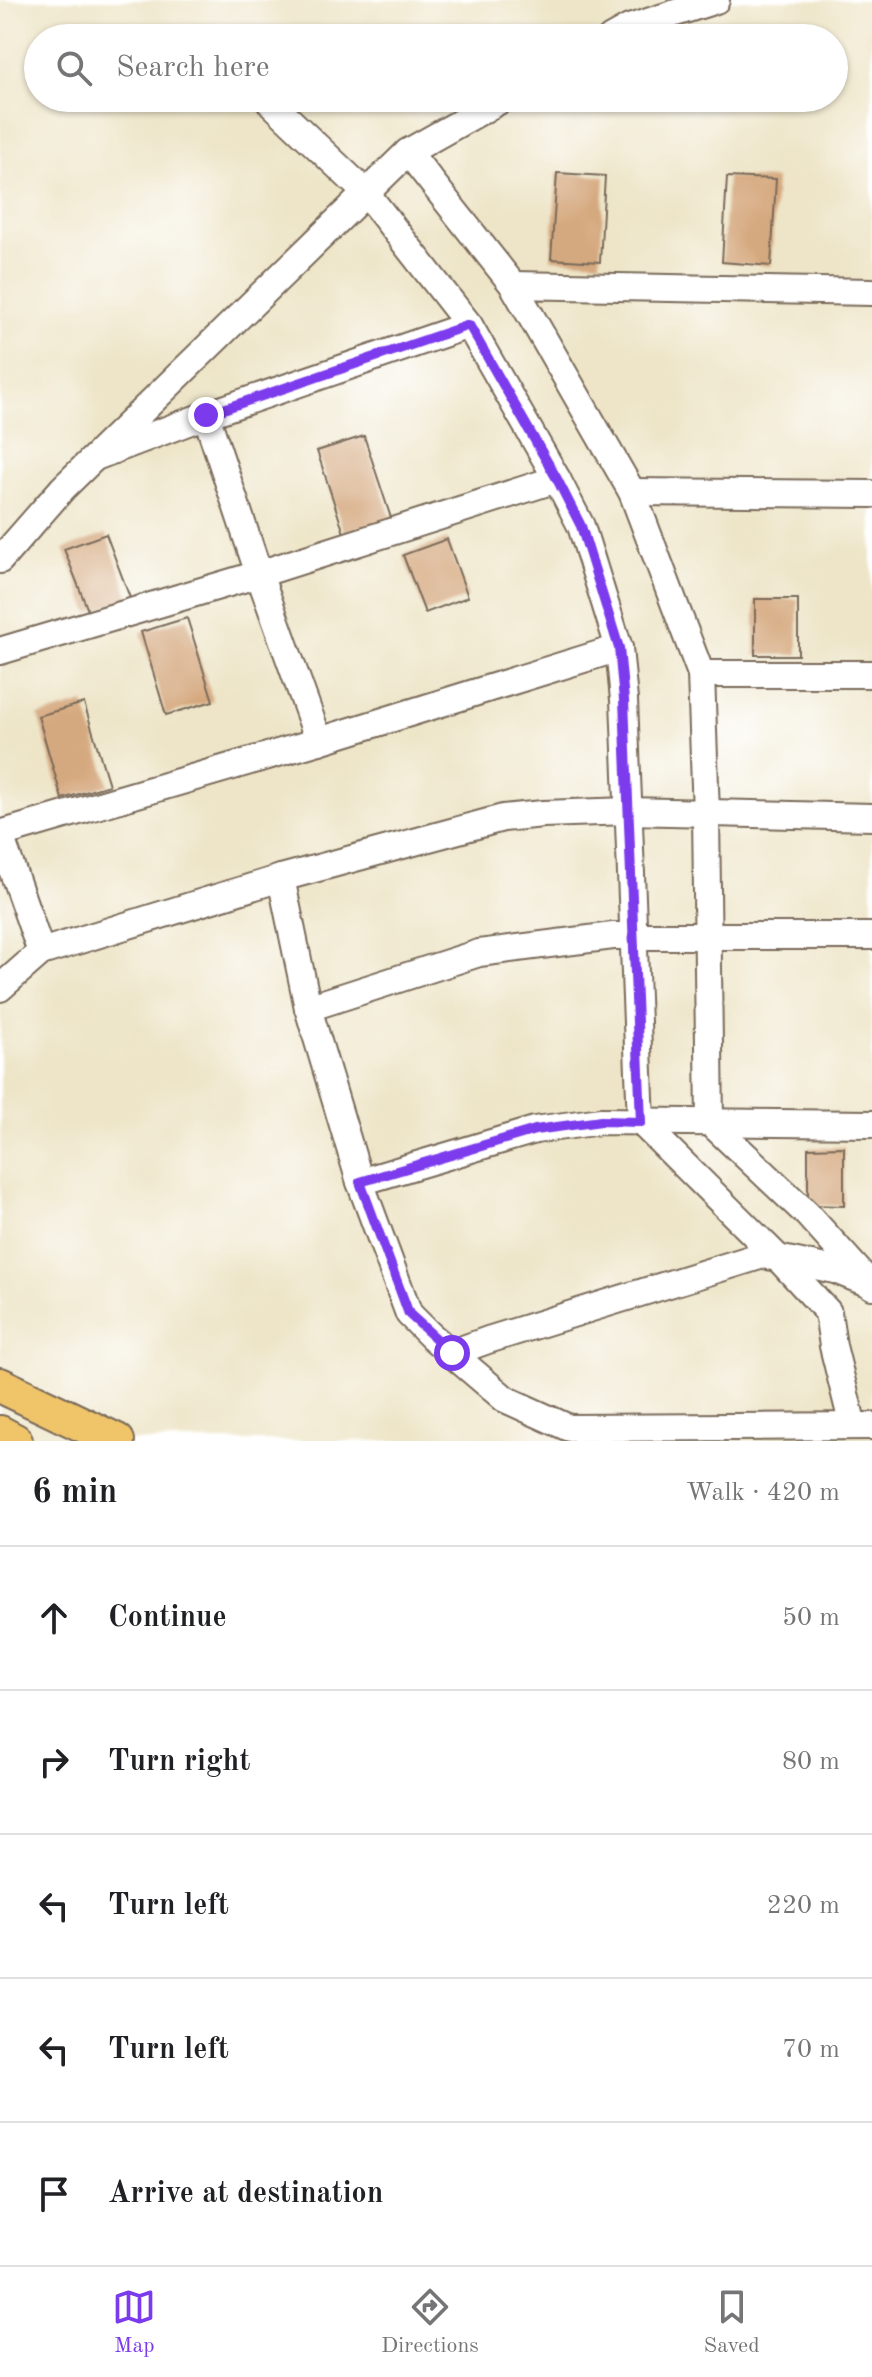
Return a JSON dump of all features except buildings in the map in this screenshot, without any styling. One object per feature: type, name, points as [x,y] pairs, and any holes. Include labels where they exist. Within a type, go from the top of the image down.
[{"type":"main road","points":[[0,1385],[117,1441]]},
{"type":"main road","points":[[0,1433],[15,1441]]},
{"type":"street","points":[[641,24],[716,0]]},
{"type":"street","points":[[281,112],[366,193],[469,325],[581,526],[619,648],[641,1122],[828,1312],[833,1346],[863,1426],[569,1428],[505,1399],[409,1314],[360,1182],[308,1008],[281,878]]},
{"type":"street","points":[[0,560],[63,488],[408,152],[479,112]]},
{"type":"street","points":[[408,152],[513,285],[632,492],[701,674],[710,1122],[807,1214],[872,1286]]},
{"type":"street","points":[[513,285],[872,292]]},
{"type":"street","points":[[98,456],[206,415],[469,325]]},
{"type":"street","points":[[206,415],[319,741]]},
{"type":"street","points":[[0,651],[259,574],[557,479]]},
{"type":"street","points":[[632,492],[872,494]]},
{"type":"street","points":[[41,952],[0,835],[619,648]]},
{"type":"street","points":[[701,674],[872,674]]},
{"type":"street","points":[[0,988],[41,952],[281,878],[503,818],[628,811],[872,817]]},
{"type":"street","points":[[308,1008],[479,953],[613,936],[872,936]]},
{"type":"street","points":[[360,1182],[535,1130],[601,1121],[872,1124]]},
{"type":"street","points":[[452,1353],[763,1255],[835,1270],[872,1286]]},
{"type":"route","points":[[206,415],[469,325],[581,526],[619,648],[624,700],[641,1122],[601,1121],[535,1130],[360,1182],[409,1314],[452,1353]]}]
